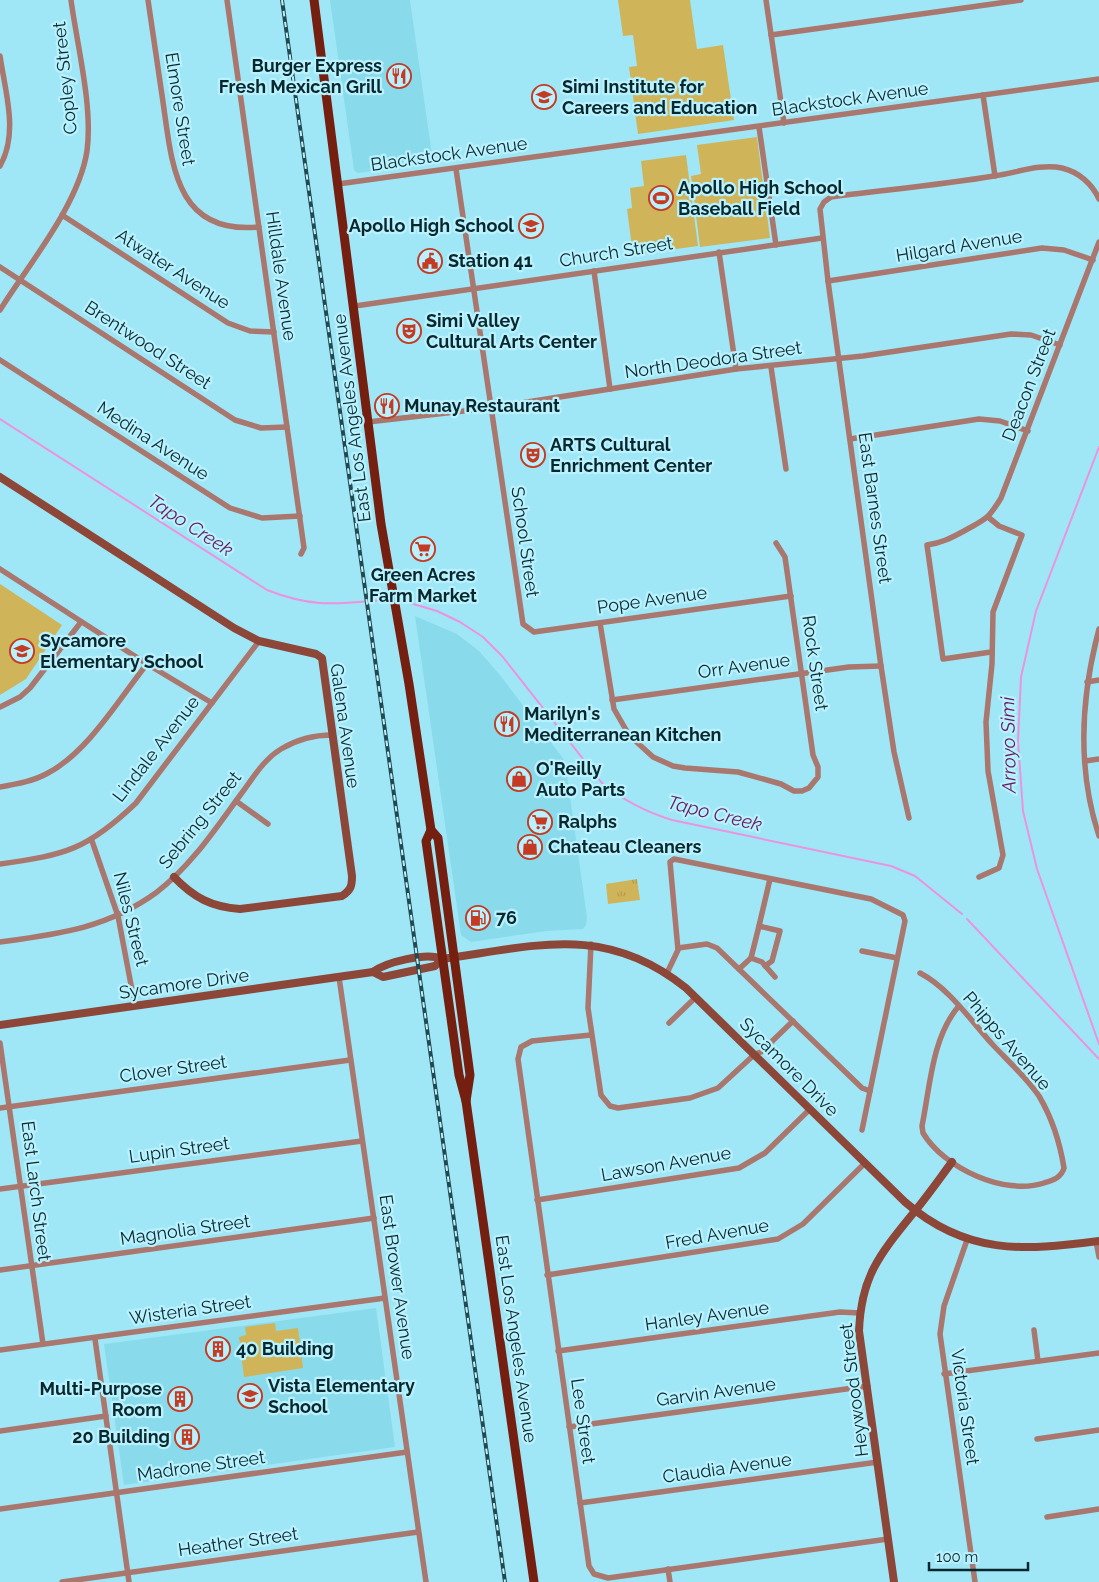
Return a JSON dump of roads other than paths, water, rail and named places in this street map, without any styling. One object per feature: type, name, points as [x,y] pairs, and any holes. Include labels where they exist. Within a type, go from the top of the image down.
[{"type":"main road","name":"East Los Angeles Avenue","points":[[314,0],[355,306],[386,559],[409,684],[431,830],[438,838],[470,1075],[466,1101]]},
{"type":"main road","name":"Galena Avenue","points":[[0,477],[234,628],[259,641],[316,654],[322,658],[352,876],[352,886],[349,892],[332,897],[228,908],[201,900],[187,891],[174,877]]},
{"type":"main road","name":"East Los Angeles Avenue","points":[[431,830],[426,841],[442,959],[459,1075],[466,1101],[534,1582]]},
{"type":"main road","name":"Sycamore Drive","points":[[373,972],[383,977],[435,966],[442,959],[550,944],[591,944],[619,950],[640,958],[668,973],[696,996],[864,1163],[915,1211],[935,1225],[967,1240],[1001,1247],[1027,1249],[1097,1241]]},
{"type":"main road","name":"Sycamore Drive","points":[[0,1025],[373,972],[381,966],[434,955],[442,959]]},
{"type":"main road","name":"Heywood Street","points":[[894,1582],[859,1331],[860,1313],[866,1286],[876,1261],[952,1162]]},
{"type":"street","name":"Copley Street","points":[[0,310],[62,215],[81,174],[87,151],[88,127],[71,0]]},
{"type":"street","name":"Elmore Street","points":[[148,0],[172,163],[181,189],[189,201],[209,218],[235,227],[259,227]]},
{"type":"street","name":"Hilldale Avenue","points":[[227,0],[300,516],[304,548],[301,554]]},
{"type":"street","points":[[766,0],[784,123]]},
{"type":"street","points":[[771,35],[1021,0]]},
{"type":"street","points":[[0,56],[10,132],[8,148],[0,166]]},
{"type":"street","name":"Blackstock Avenue","points":[[338,184],[1099,79]]},
{"type":"street","points":[[983,95],[995,176],[1044,167],[1062,168],[1088,182],[1099,199]]},
{"type":"street","points":[[759,127],[776,245]]},
{"type":"street","name":"School Street","points":[[456,169],[522,622]]},
{"type":"street","name":"East Barnes Street","points":[[909,818],[894,752],[838,358],[820,214],[824,202],[831,198],[995,176]]},
{"type":"street","name":"Atwater Avenue","points":[[62,215],[228,323],[250,331],[274,332]]},
{"type":"street","name":"Church Street","points":[[355,306],[822,238]]},
{"type":"street","points":[[1093,260],[1099,242]]},
{"type":"street","name":"Hilgard Avenue","points":[[828,281],[1042,248],[1064,250],[1093,260]]},
{"type":"street","points":[[719,252],[736,369]]},
{"type":"street","name":"Deacon Street","points":[[991,652],[943,659],[927,545],[949,540],[980,524],[988,517],[1007,486],[1093,260]]},
{"type":"street","name":"Brentwood Street","points":[[0,267],[235,420],[261,428],[287,427]]},
{"type":"street","points":[[594,271],[610,389]]},
{"type":"street","name":"North Deodora Street","points":[[368,422],[490,408],[736,369],[771,367],[863,356],[1011,334],[1031,335],[1060,346]]},
{"type":"street","name":"Medina Avenue","points":[[0,360],[230,508],[262,518],[300,516]]},
{"type":"street","points":[[771,367],[786,469]]},
{"type":"street","points":[[850,439],[979,419],[1000,421],[1028,431]]},
{"type":"street","points":[[979,877],[999,868],[1004,856],[988,771],[986,722],[993,612],[1022,535],[999,526],[988,517]]},
{"type":"street","name":"Rock Street","points":[[612,700],[618,719],[629,736],[644,751],[661,762],[685,768],[738,772],[781,784],[794,790],[802,791],[811,786],[818,777],[818,771],[813,755],[785,557],[776,543]]},
{"type":"street","points":[[0,569],[146,664],[212,703]]},
{"type":"street","name":"Pope Avenue","points":[[522,622],[526,628],[534,632],[791,596]]},
{"type":"street","points":[[0,706],[20,697],[30,688],[81,622]]},
{"type":"street","points":[[600,623],[612,700]]},
{"type":"street","points":[[1099,629],[1087,682],[1084,720],[1085,761],[1092,809],[1099,836]]},
{"type":"street","name":"Lindale Avenue","points":[[0,864],[57,855],[92,840],[136,802],[259,641]]},
{"type":"street","points":[[0,786],[36,779],[67,760],[84,745],[146,664]]},
{"type":"street","name":"Orr Avenue","points":[[612,700],[849,667],[882,666]]},
{"type":"street","points":[[1087,682],[1099,680]]},
{"type":"street","name":"Sebring Street","points":[[0,942],[72,932],[118,916],[141,903],[174,877],[236,801],[264,763],[281,749],[309,738],[332,735]]},
{"type":"street","points":[[1085,761],[1099,759]]},
{"type":"street","points":[[236,801],[268,824]]},
{"type":"street","name":"Niles Street","points":[[92,840],[118,916],[135,1006]]},
{"type":"street","points":[[668,973],[678,948],[670,862],[674,859],[871,899],[903,914],[905,921],[862,1130]]},
{"type":"street","points":[[739,969],[751,958],[770,878]]},
{"type":"street","points":[[759,926],[780,931],[772,960],[765,966]]},
{"type":"street","points":[[591,944],[588,1002],[591,1035],[601,1095],[606,1103],[615,1108],[690,1098],[706,1094],[727,1082],[755,1054],[761,1052],[793,1021]]},
{"type":"street","points":[[678,948],[712,945],[862,1088],[870,1091]]},
{"type":"street","points":[[862,951],[897,958]]},
{"type":"street","points":[[751,958],[765,966],[775,977]]},
{"type":"street","name":"Phipps Avenue","points":[[920,973],[932,980],[958,1007],[1038,1096],[1056,1135],[1064,1168],[1061,1174],[1053,1180],[1038,1185],[1020,1186],[983,1179],[952,1162]]},
{"type":"street","name":"East Brower Avenue","points":[[339,976],[426,1582]]},
{"type":"street","points":[[669,1023],[696,996]]},
{"type":"street","points":[[952,1162],[926,1137],[922,1126],[941,1034],[948,1019],[958,1007]]},
{"type":"street","name":"Lee Street","points":[[591,1035],[532,1041],[525,1044],[519,1053],[547,1275],[589,1566],[594,1574],[608,1578],[888,1539]]},
{"type":"street","name":"East Larch Street","points":[[0,1042],[30,1266],[43,1344]]},
{"type":"street","name":"Clover Street","points":[[0,1108],[350,1060]]},
{"type":"street","name":"Lawson Avenue","points":[[537,1200],[738,1168],[765,1153],[810,1109]]},
{"type":"street","name":"Lupin Street","points":[[0,1189],[362,1141]]},
{"type":"street","name":"Fred Avenue","points":[[547,1275],[778,1239],[803,1224],[864,1163]]},
{"type":"street","name":"Magnolia Street","points":[[0,1270],[374,1218]]},
{"type":"street","name":"Victoria Street","points":[[967,1240],[941,1316],[944,1374],[975,1582]]},
{"type":"street","points":[[1097,1241],[1099,1257]]},
{"type":"street","name":"Wisteria Street","points":[[0,1350],[95,1339],[385,1298]]},
{"type":"street","name":"Hanley Avenue","points":[[558,1351],[840,1312],[860,1313]]},
{"type":"street","points":[[1034,1330],[1038,1361]]},
{"type":"street","points":[[95,1339],[129,1582]]},
{"type":"street","points":[[944,1374],[1099,1353]]},
{"type":"street","name":"Garvin Avenue","points":[[569,1428],[868,1386]]},
{"type":"street","points":[[0,1430],[106,1416]]},
{"type":"street","points":[[1037,1439],[1099,1430]]},
{"type":"street","name":"Madrone Street","points":[[0,1509],[407,1452]]},
{"type":"street","name":"Claudia Avenue","points":[[580,1504],[878,1462]]},
{"type":"street","points":[[1047,1517],[1099,1509]]},
{"type":"street","name":"Heather Street","points":[[62,1582],[418,1532]]},
{"type":"street","points":[[668,1569],[670,1582]]},
{"type":"waterway","name":"Tapo Creek","points":[[0,419],[267,590],[283,596],[311,602],[351,603],[383,600]]},
{"type":"waterway","name":"Arroyo Simi","points":[[1099,447],[1036,611],[1021,677],[1018,741],[1023,811],[1037,869],[1099,1044]]},
{"type":"waterway","name":"Tapo Creek","points":[[410,603],[437,611],[460,622],[483,637],[502,656],[602,783],[627,801],[644,810],[672,820],[891,866],[915,876],[962,914]]},
{"type":"waterway","name":"Tapo Creek","points":[[967,919],[1099,1059]]},
{"type":"railway","points":[[282,0],[505,1582]]},
{"type":"place","name":"Burger Express Fresh Mexican Grill","points":[[399,76]]},
{"type":"place","name":"Simi Institute for Careers and Education","points":[[544,97]]},
{"type":"place","name":"Apollo High School Baseball Field","points":[[661,198]]},
{"type":"place","name":"Apollo High School","points":[[531,226]]},
{"type":"place","name":"Station 41","points":[[430,261]]},
{"type":"place","name":"Simi Valley Cultural Arts Center","points":[[409,331]]},
{"type":"place","name":"Munay Restaurant","points":[[387,406]]},
{"type":"place","name":"ARTS Cultural Enrichment Center","points":[[533,455]]},
{"type":"place","name":"Green Acres Farm Market","points":[[423,549]]},
{"type":"place","name":"Sycamore Elementary School","points":[[22,651]]},
{"type":"place","name":"Marilyn's Mediterranean Kitchen","points":[[507,724]]},
{"type":"place","name":"O'Reilly Auto Parts","points":[[519,779]]},
{"type":"place","name":"Ralphs","points":[[540,822]]},
{"type":"place","name":"Chateau Cleaners","points":[[530,847]]},
{"type":"place","name":"76","points":[[478,918]]},
{"type":"place","name":"40 Building","points":[[218,1349]]},
{"type":"place","name":"Vista Elementary School","points":[[250,1396]]},
{"type":"place","name":"Multi-Purpose Room","points":[[180,1399]]},
{"type":"place","name":"20 Building","points":[[187,1437]]}]
